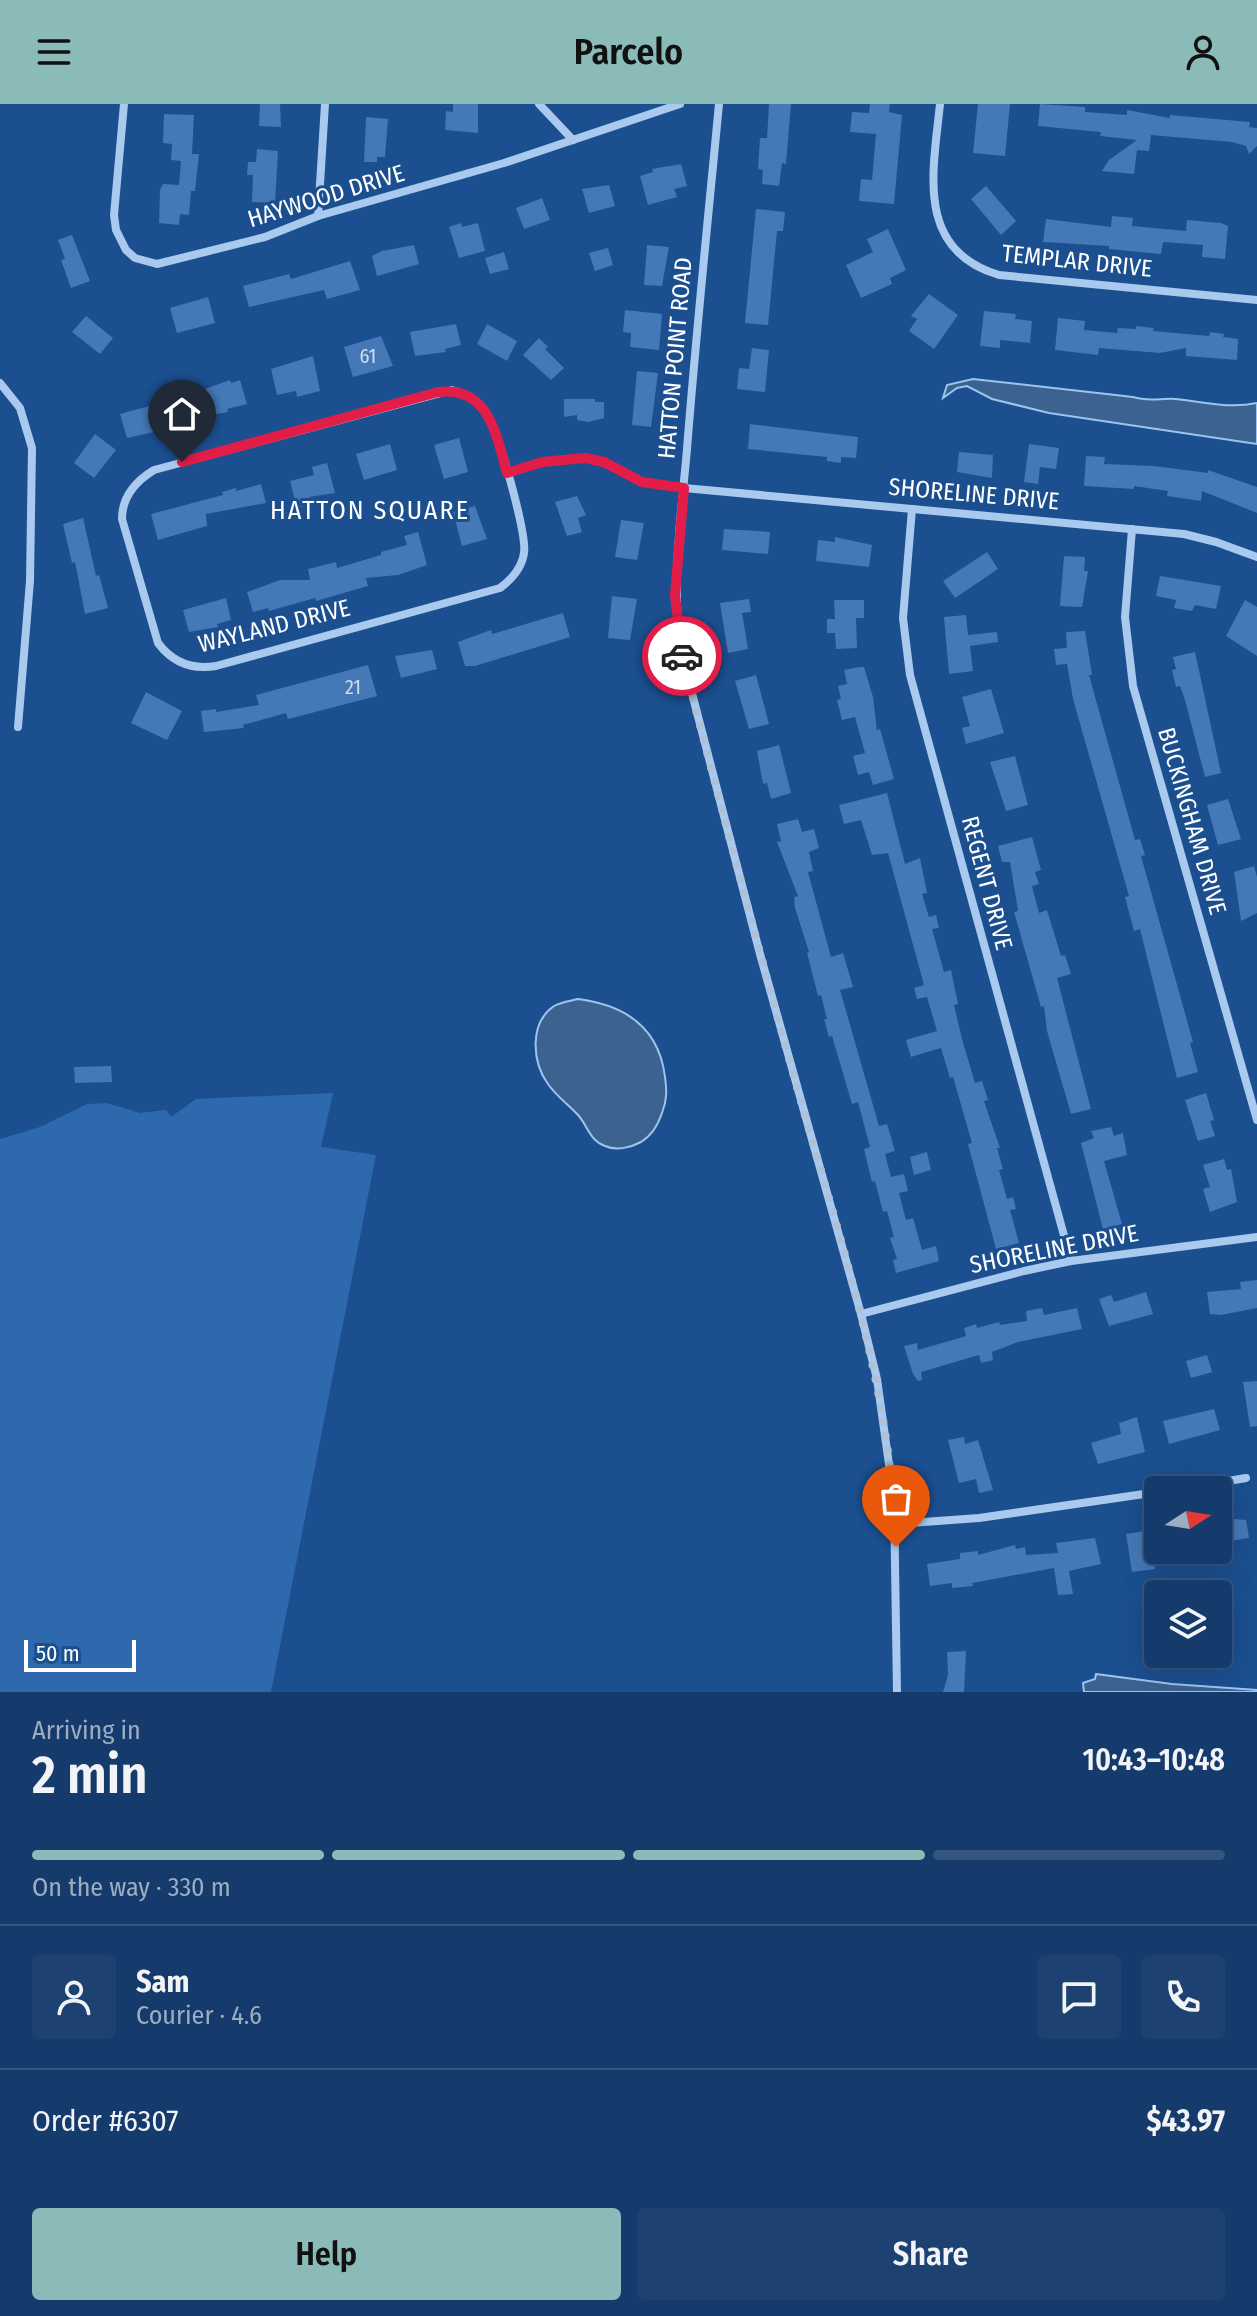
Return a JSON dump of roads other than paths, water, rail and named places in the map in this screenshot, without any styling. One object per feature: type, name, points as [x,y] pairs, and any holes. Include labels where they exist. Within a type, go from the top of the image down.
[{"type":"street","name":"HAYWOOD DRIVE","points":[[124,104],[114,215],[120,241],[135,258],[157,264],[265,237],[318,216],[573,140],[680,104]]},
{"type":"street","points":[[318,216],[325,104]]},
{"type":"street","points":[[539,104],[573,140]]},
{"type":"street","name":"HATTON POINT ROAD","points":[[719,104],[675,595],[682,655],[760,954],[861,1314],[889,1447],[896,1524],[897,1692]]},
{"type":"street","name":"TEMPLAR DRIVE","points":[[940,104],[932,187],[938,222],[945,237],[968,262],[999,275],[1257,300]]},
{"type":"street","points":[[0,383],[20,408],[32,448],[30,581],[18,727]]},
{"type":"street","name":"WAYLAND DRIVE","points":[[452,390],[474,399],[487,414],[495,428],[507,473],[525,543],[519,568],[500,588],[216,666],[191,667],[178,662],[158,643],[121,514],[132,488],[154,470],[452,390]]},
{"type":"street","points":[[507,473],[542,462],[585,458],[604,462],[642,482],[684,488]]},
{"type":"street","name":"SHORELINE DRIVE","points":[[684,488],[1184,534],[1257,557]]},
{"type":"street","name":"REGENT DRIVE","points":[[912,509],[903,618],[910,675],[1071,1261]]},
{"type":"street","name":"BUCKINGHAM DRIVE","points":[[1132,529],[1125,617],[1133,686],[1257,1120]]},
{"type":"street","name":"SHORELINE DRIVE","points":[[861,1314],[1071,1261],[1257,1237]]},
{"type":"street","points":[[1232,1480],[1246,1478]]},
{"type":"street","points":[[896,1524],[979,1518],[1144,1494]]},
{"type":"district","name":"HATTON SQUARE","points":[[370,510]]}]
